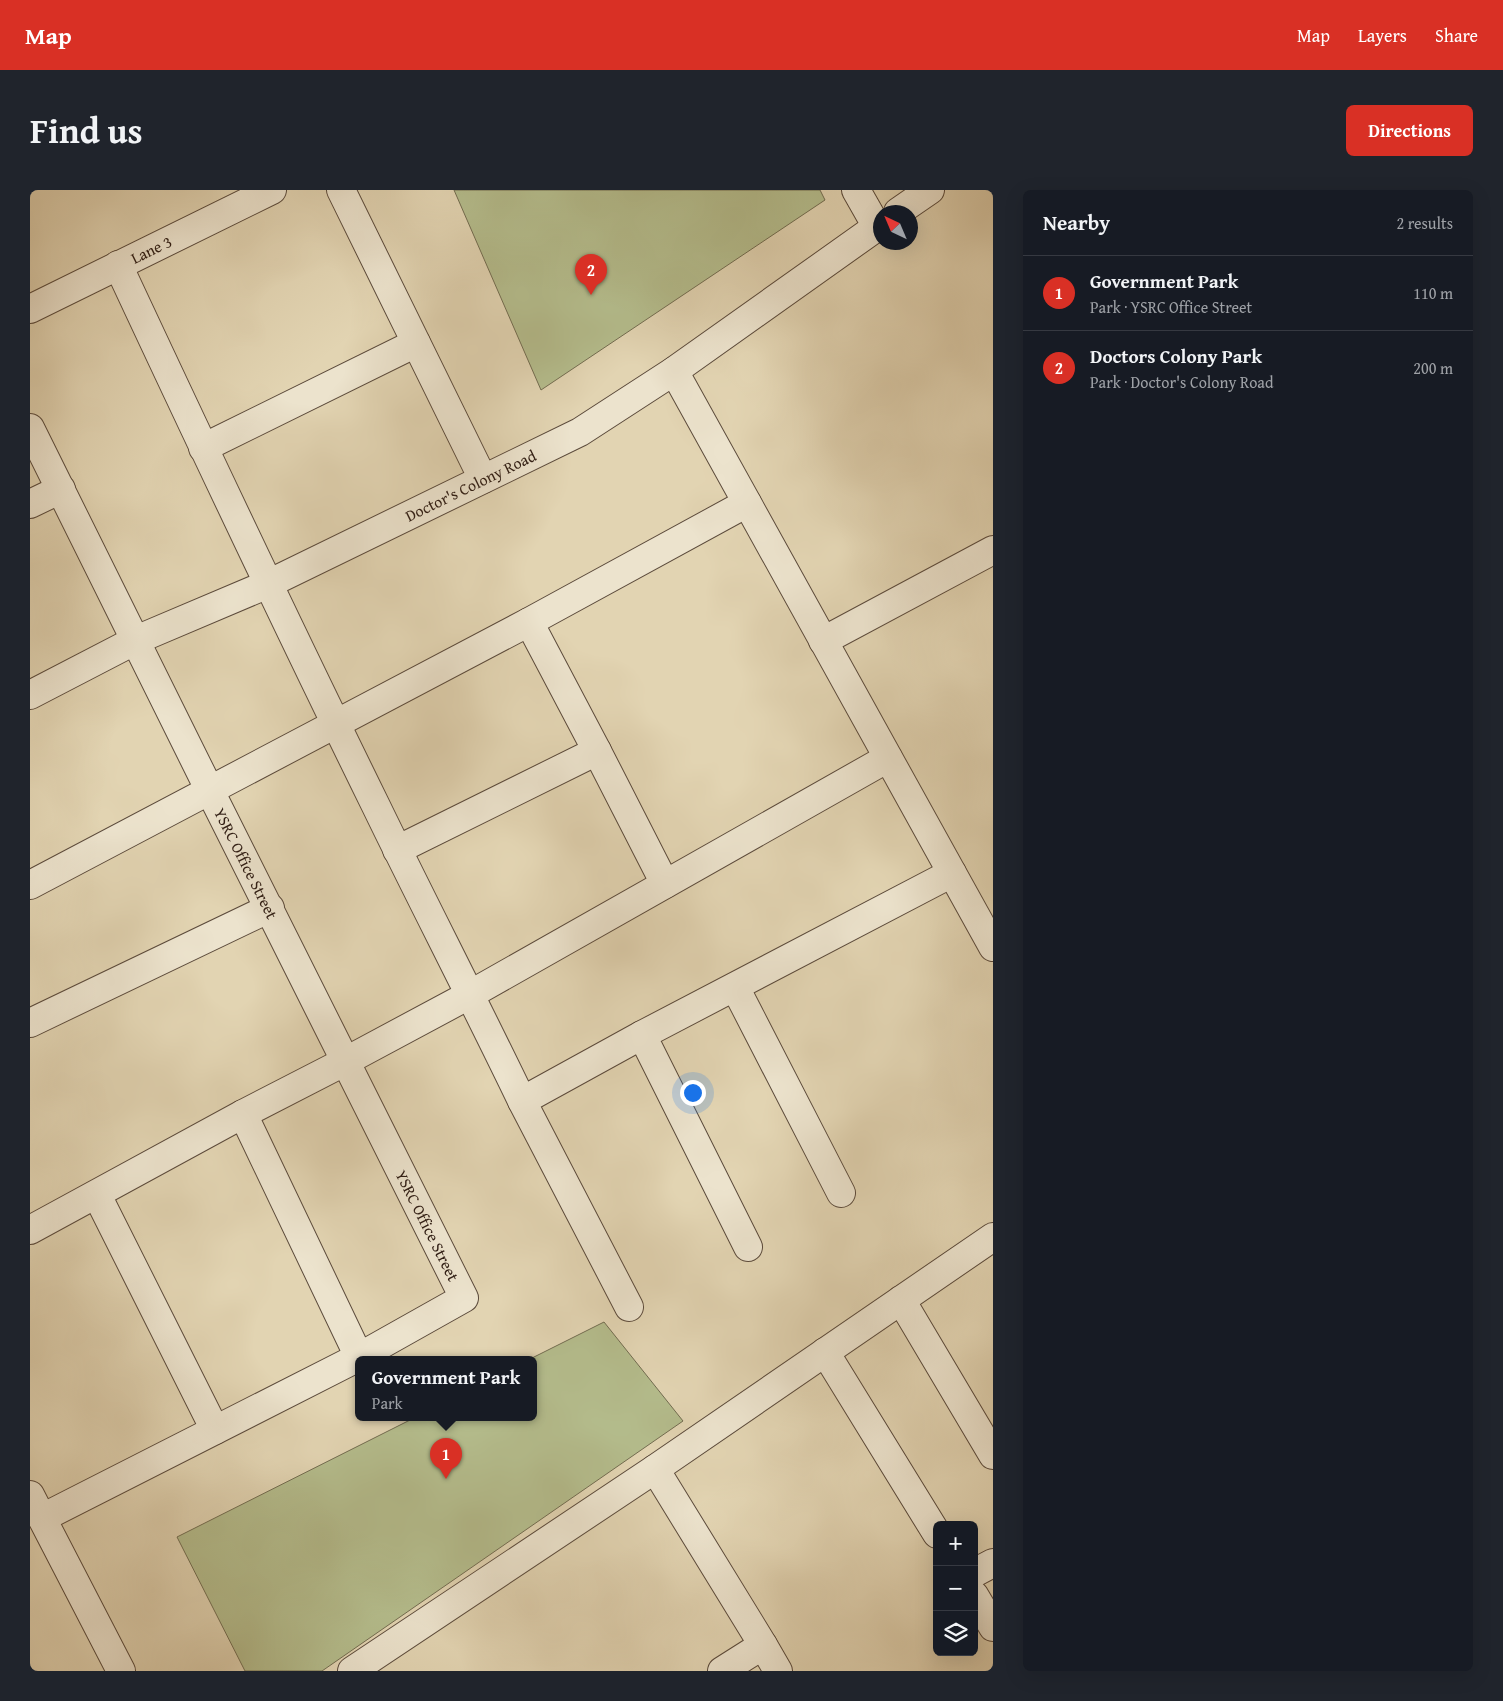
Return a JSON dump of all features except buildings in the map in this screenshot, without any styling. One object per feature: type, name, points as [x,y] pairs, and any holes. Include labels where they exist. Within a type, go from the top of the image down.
[{"type":"street","name":"Lane 3","points":[[30,309],[272,190]]},
{"type":"street","points":[[341,190],[483,479]]},
{"type":"street","points":[[856,190],[873,208]]},
{"type":"street","name":"Doctor's Colony Road","points":[[908,205],[930,190]]},
{"type":"street","name":"Doctor's Colony Road","points":[[30,696],[136,640],[268,584],[580,432],[674,371],[873,230]]},
{"type":"street","points":[[118,265],[268,584],[397,850],[471,994],[522,1100],[629,1307]]},
{"type":"street","points":[[204,448],[416,342]]},
{"type":"street","points":[[674,371],[993,947]]},
{"type":"street","name":"YSRC Office Street","points":[[30,428],[464,1298],[361,1356]]},
{"type":"street","points":[[30,504],[61,489]]},
{"type":"street","points":[[30,885],[529,622],[747,503]]},
{"type":"street","points":[[823,640],[993,550]]},
{"type":"street","points":[[529,622],[665,884]]},
{"type":"street","points":[[397,850],[597,751]]},
{"type":"street","points":[[30,1230],[243,1114],[471,994],[888,758]]},
{"type":"street","points":[[522,1100],[952,873]]},
{"type":"street","points":[[30,1023],[270,908]]},
{"type":"street","points":[[735,987],[841,1193]]},
{"type":"street","points":[[642,1036],[748,1248]]},
{"type":"street","points":[[243,1114],[359,1356]]},
{"type":"street","points":[[97,1194],[215,1430]]},
{"type":"street","points":[[352,1671],[655,1469],[993,1237]]},
{"type":"street","points":[[901,1300],[993,1455]]},
{"type":"street","points":[[824,1352],[933,1528]]},
{"type":"street","points":[[120,1671],[36,1506],[215,1430],[355,1359]]},
{"type":"street","points":[[655,1469],[778,1671]]},
{"type":"street","points":[[978,1571],[993,1563]]},
{"type":"street","points":[[978,1603],[993,1627]]},
{"type":"street","points":[[722,1671],[763,1645]]},
{"type":"green space","points":[[454,190],[820,190],[825,200],[541,390]]},
{"type":"green space","points":[[604,1322],[683,1421],[322,1671],[245,1671],[177,1537],[408,1421],[537,1421],[536,1356]]},
{"type":"place","name":"Doctors Colony Park","points":[[591,295]]},
{"type":"place","name":"Government Park","points":[[446,1479]]}]
